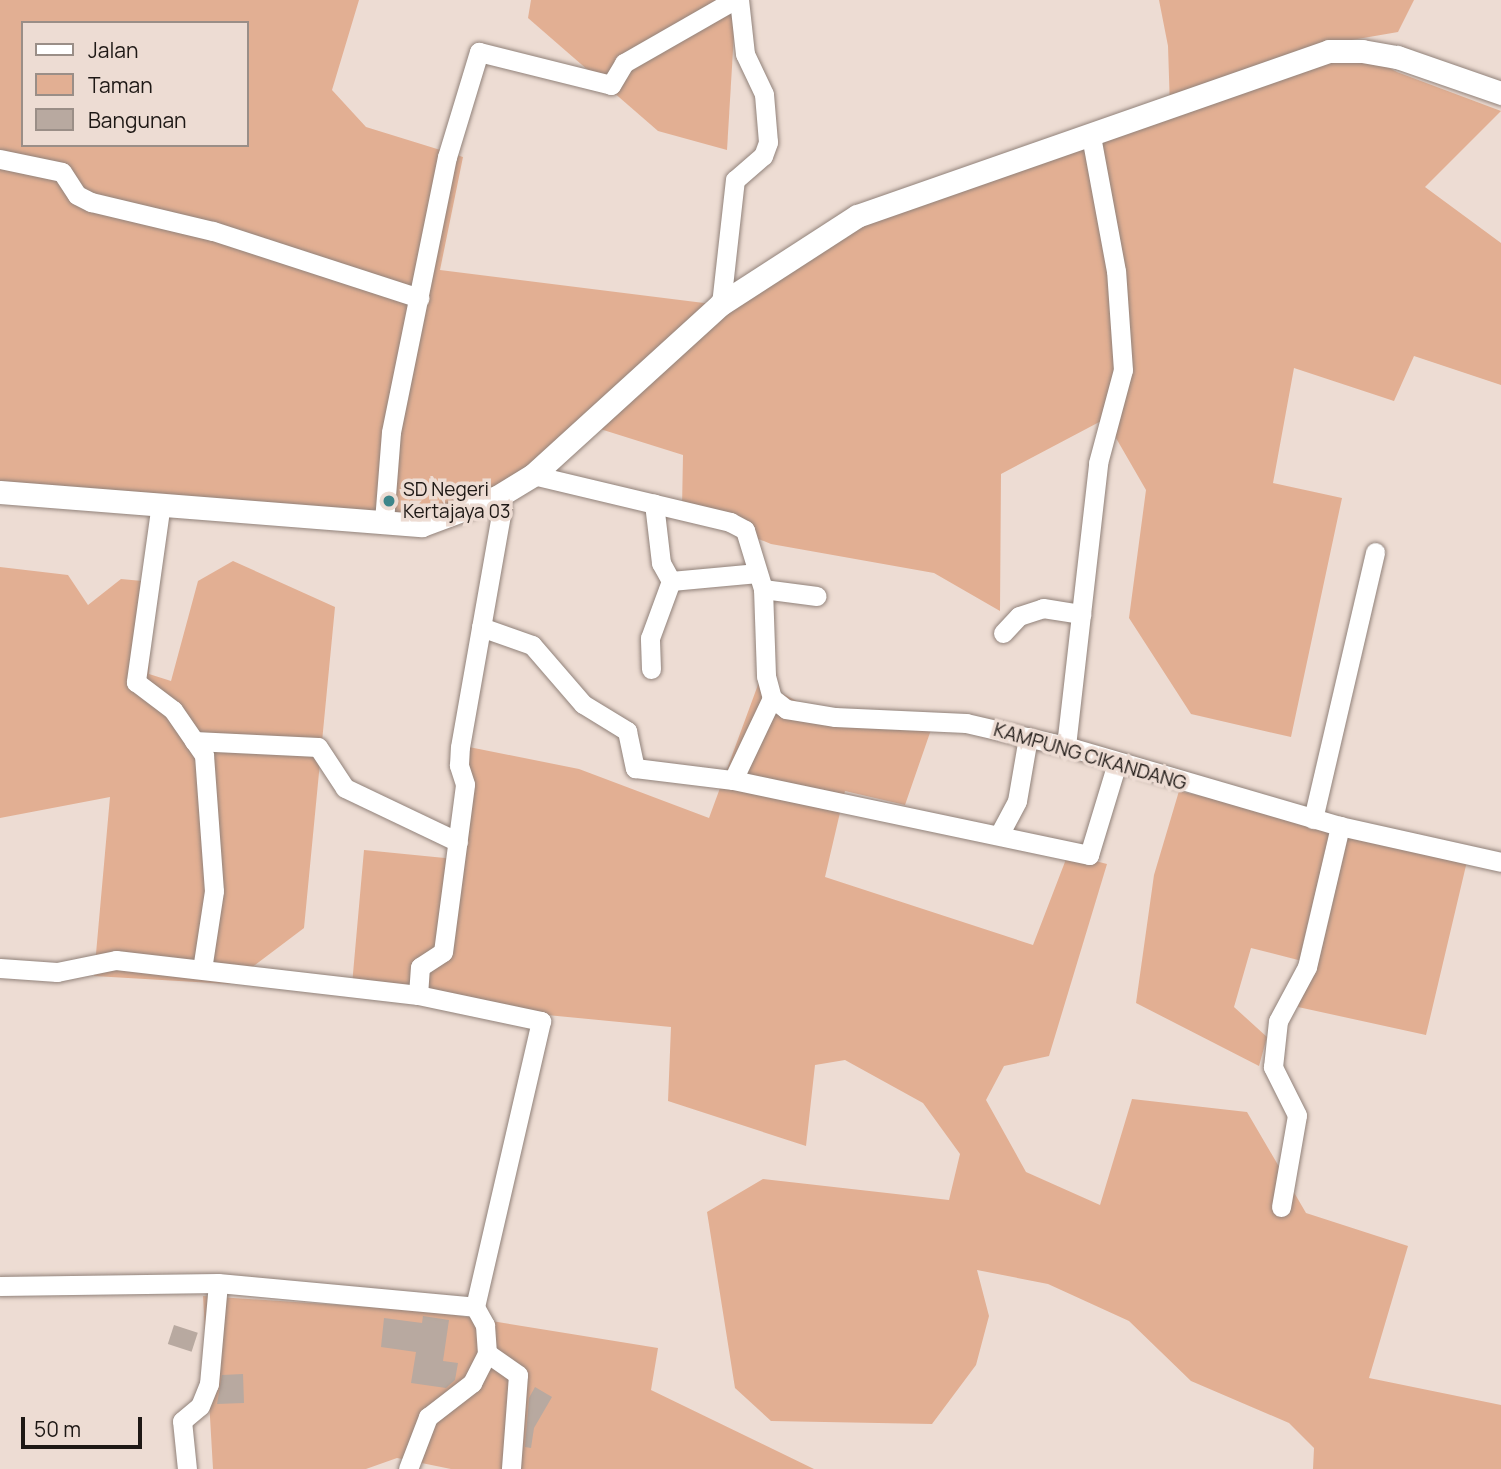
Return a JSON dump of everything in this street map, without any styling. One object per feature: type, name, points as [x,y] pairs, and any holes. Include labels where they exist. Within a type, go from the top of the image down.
[{"type":"street","points":[[384,521],[391,432],[447,157],[479,52],[611,85],[624,63],[737,0],[745,54],[764,94],[768,142],[763,156],[735,180],[721,304]]},
{"type":"street","points":[[0,492],[422,525],[497,497],[533,475],[721,304],[857,216],[1329,51],[1362,51],[1397,57],[1501,93]]},
{"type":"street","points":[[1066,746],[1098,463],[1123,370],[1116,271],[1091,136]]},
{"type":"street","points":[[0,159],[62,172],[77,195],[91,202],[213,231],[419,298]]},
{"type":"street","points":[[533,475],[730,522],[746,530],[761,581],[766,676],[772,698],[733,780]]},
{"type":"street","points":[[418,995],[420,967],[443,952],[466,784],[459,765],[460,747],[502,510],[497,497]]},
{"type":"street","points":[[161,503],[136,682],[173,710],[204,755],[214,891],[202,969]]},
{"type":"street","points":[[654,503],[661,563],[671,580]]},
{"type":"street","points":[[1313,818],[1375,552]]},
{"type":"street","points":[[671,580],[761,581],[817,596]]},
{"type":"street","points":[[651,669],[650,638],[671,580]]},
{"type":"street","points":[[1003,633],[1019,616],[1043,608],[1082,614]]},
{"type":"street","points":[[481,627],[532,645],[583,704],[627,731],[635,768],[799,790],[888,816],[999,835],[1089,855],[1117,763]]},
{"type":"street","name":"KAMPUNG CIKANDANG","points":[[772,698],[786,709],[835,717],[966,723],[1066,746],[1340,826],[1501,862]]},
{"type":"street","points":[[999,835],[1017,801],[1028,737]]},
{"type":"street","points":[[194,741],[318,747],[345,788],[458,842]]},
{"type":"street","points":[[1281,1207],[1297,1115],[1273,1067],[1278,1021],[1307,967],[1340,826]]},
{"type":"street","points":[[0,968],[57,972],[116,960],[418,995],[541,1021],[475,1307],[485,1325],[487,1353],[472,1383],[428,1417],[408,1469]]},
{"type":"street","points":[[0,1286],[218,1283],[475,1307]]},
{"type":"street","points":[[187,1469],[182,1421],[201,1406],[209,1384],[218,1283]]},
{"type":"street","points":[[487,1353],[518,1375],[511,1469]]},
{"type":"green space","points":[[0,0],[359,0],[332,90],[366,127],[463,157],[440,270],[728,306],[865,212],[1170,108],[1168,46],[1159,0],[1414,0],[1398,32],[1340,42],[1397,72],[1501,111],[1425,187],[1501,243],[1501,385],[1414,356],[1394,401],[1294,368],[1273,483],[1342,498],[1291,737],[1191,714],[1129,618],[1146,490],[1105,419],[1001,474],[1000,611],[934,573],[771,544],[682,508],[683,455],[597,428],[422,528],[0,490]]},
{"type":"green space","points":[[531,0],[736,0],[727,150],[658,131],[528,18]]},
{"type":"green space","points":[[233,561],[335,607],[304,928],[230,984],[94,976],[110,797],[0,818],[0,567],[68,575],[88,605],[121,579],[153,582],[149,674],[171,681],[198,581]]},
{"type":"green space","points":[[759,682],[841,723],[933,724],[905,805],[845,791],[825,877],[1033,945],[1068,854],[1107,864],[1049,1056],[1004,1066],[986,1100],[1026,1172],[1100,1205],[1132,1099],[1247,1112],[1306,1213],[1408,1246],[1369,1378],[1501,1405],[1501,1469],[1313,1469],[1314,1448],[1289,1423],[1191,1381],[1129,1321],[1048,1284],[977,1270],[989,1316],[976,1365],[932,1424],[771,1421],[735,1388],[707,1212],[763,1179],[949,1200],[960,1154],[923,1103],[845,1060],[815,1065],[806,1146],[668,1101],[671,1027],[351,996],[364,850],[455,859],[469,747],[579,769],[709,818]]},
{"type":"green space","points":[[1179,791],[1468,857],[1426,1035],[1298,1007],[1306,962],[1251,948],[1234,1007],[1267,1037],[1259,1066],[1136,1003],[1154,875]]},
{"type":"green space","points":[[203,1296],[430,1311],[658,1348],[651,1390],[814,1469],[451,1469],[397,1458],[366,1469],[213,1469]]},
{"type":"building","points":[[423,1316],[449,1320],[443,1361],[458,1363],[455,1380],[446,1388],[411,1383],[416,1352],[381,1347],[384,1318],[422,1323]]},
{"type":"building","points":[[174,1325],[198,1333],[192,1352],[168,1344]]},
{"type":"building","points":[[243,1374],[244,1403],[217,1404],[222,1375]]},
{"type":"building","points":[[535,1387],[552,1397],[534,1428],[531,1448],[525,1447],[529,1398]]},
{"type":"place","name":"SD Negeri Kertajaya 03","points":[[389,501]]}]
